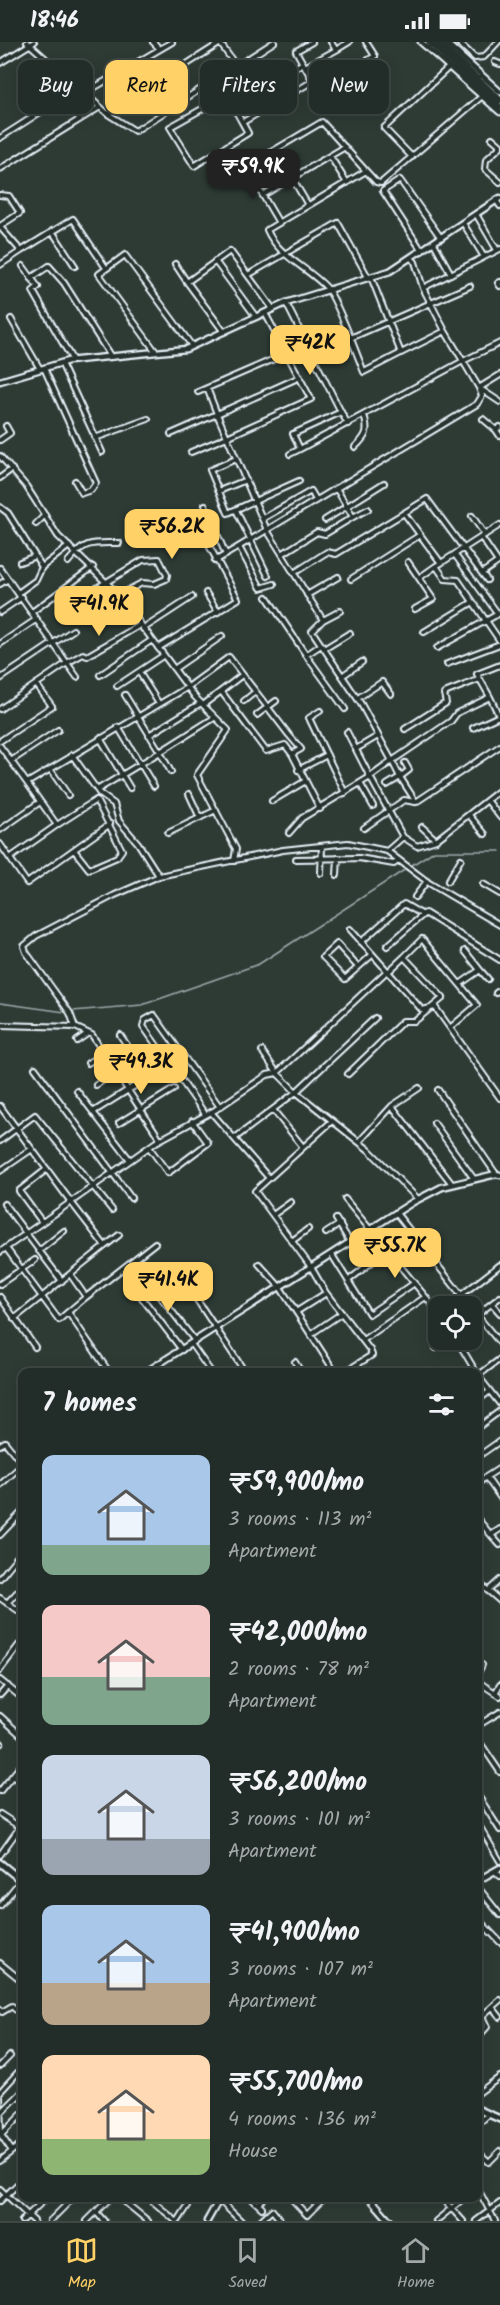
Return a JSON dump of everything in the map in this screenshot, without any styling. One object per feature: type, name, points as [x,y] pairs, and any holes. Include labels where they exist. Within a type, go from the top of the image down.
[{"type":"highway","points":[[429,42],[500,100]]},
{"type":"highway","points":[[438,42],[459,67],[500,107]]},
{"type":"main road","points":[[0,1863],[18,1877]]},
{"type":"main road","points":[[482,2111],[500,2119]]},
{"type":"street","points":[[0,63],[30,42],[49,60]]},
{"type":"street","points":[[153,42],[160,49]]},
{"type":"street","points":[[93,88],[172,42]]},
{"type":"street","points":[[188,63],[221,42],[232,60]]},
{"type":"street","points":[[246,60],[274,42]]},
{"type":"street","points":[[309,74],[296,51],[312,42]]},
{"type":"street","points":[[331,42],[336,50]]},
{"type":"street","points":[[297,69],[349,42]]},
{"type":"street","points":[[366,42],[375,56],[368,60]]},
{"type":"street","points":[[421,42],[500,112]]},
{"type":"street","points":[[445,42],[500,92]]},
{"type":"street","points":[[458,42],[475,58],[484,57],[498,42]]},
{"type":"street","points":[[412,157],[384,128],[448,68]]},
{"type":"street","points":[[243,122],[309,83]]},
{"type":"street","points":[[224,180],[322,122],[376,182],[381,183],[481,97]]},
{"type":"street","points":[[93,100],[105,111]]},
{"type":"street","points":[[0,169],[100,107]]},
{"type":"street","points":[[200,110],[171,127],[194,166],[248,133],[238,114]]},
{"type":"street","points":[[0,137],[37,114]]},
{"type":"street","points":[[108,114],[135,131],[161,114]]},
{"type":"street","points":[[492,138],[500,146],[486,160],[485,169],[500,182]]},
{"type":"street","points":[[262,195],[345,147]]},
{"type":"street","points":[[330,156],[347,183]]},
{"type":"street","points":[[246,167],[279,223]]},
{"type":"street","points":[[366,171],[267,230],[271,241],[328,288],[364,372],[445,331]]},
{"type":"street","points":[[292,178],[308,205]]},
{"type":"street","points":[[422,251],[383,191],[400,180],[441,238]]},
{"type":"street","points":[[0,195],[9,196],[20,213],[0,226],[21,251]]},
{"type":"street","points":[[0,380],[61,363],[192,346],[286,303],[328,288],[390,271],[498,199],[500,206]]},
{"type":"street","points":[[423,288],[499,250],[476,214]]},
{"type":"street","points":[[0,265],[73,219],[106,268]]},
{"type":"street","points":[[248,275],[338,223],[370,277],[401,353]]},
{"type":"street","points":[[463,223],[484,257]]},
{"type":"street","points":[[52,231],[75,266]]},
{"type":"street","points":[[434,243],[451,274]]},
{"type":"street","points":[[187,282],[230,251],[273,309]]},
{"type":"street","points":[[273,258],[285,254]]},
{"type":"street","points":[[156,352],[99,274],[125,255],[192,346]]},
{"type":"street","points":[[215,561],[477,404],[482,396],[479,388],[445,331],[411,258]]},
{"type":"street","points":[[215,261],[256,317]]},
{"type":"street","points":[[176,264],[224,332]]},
{"type":"street","points":[[23,266],[38,287],[33,291],[73,361]]},
{"type":"street","points":[[32,278],[49,266],[64,283],[111,357]]},
{"type":"street","points":[[332,346],[470,286]]},
{"type":"street","points":[[286,303],[348,424]]},
{"type":"street","points":[[191,452],[311,399],[266,313]]},
{"type":"street","points":[[11,319],[42,369],[96,483],[91,490],[82,493],[75,481]]},
{"type":"street","points":[[290,454],[500,343]]},
{"type":"street","points":[[198,392],[288,353]]},
{"type":"street","points":[[61,363],[102,452]]},
{"type":"street","points":[[479,388],[500,375]]},
{"type":"street","points":[[171,434],[300,377]]},
{"type":"street","points":[[207,388],[267,530],[322,620]]},
{"type":"street","points":[[479,388],[500,402]]},
{"type":"street","points":[[300,449],[293,434],[341,412]]},
{"type":"street","points":[[355,447],[366,437],[368,429],[364,415]]},
{"type":"street","points":[[95,438],[148,419]]},
{"type":"street","points":[[483,419],[498,429],[500,436]]},
{"type":"street","points":[[0,440],[10,433],[6,426]]},
{"type":"street","points":[[0,456],[69,546],[119,595],[188,687],[214,718],[228,730],[197,775],[236,849],[234,861]]},
{"type":"street","points":[[237,459],[210,470],[228,513],[299,481]]},
{"type":"street","points":[[0,478],[12,469]]},
{"type":"street","points":[[219,491],[246,480]]},
{"type":"street","points":[[325,520],[384,483]]},
{"type":"street","points":[[336,489],[353,517]]},
{"type":"street","points":[[262,519],[311,492],[316,500]]},
{"type":"street","points":[[294,573],[327,552],[336,554],[427,499],[487,580]]},
{"type":"street","points":[[205,505],[226,555]]},
{"type":"street","points":[[0,507],[8,513],[42,567]]},
{"type":"street","points":[[282,554],[317,532],[325,534],[369,508]]},
{"type":"street","points":[[236,510],[268,576]]},
{"type":"street","points":[[404,513],[441,563]]},
{"type":"street","points":[[36,524],[45,515]]},
{"type":"street","points":[[472,516],[498,562],[482,573]]},
{"type":"street","points":[[419,578],[499,526]]},
{"type":"street","points":[[351,579],[420,535]]},
{"type":"street","points":[[158,648],[238,599],[215,561],[206,540]]},
{"type":"street","points":[[68,562],[76,551],[88,543],[119,543]]},
{"type":"street","points":[[0,612],[36,580],[42,567],[69,546]]},
{"type":"street","points":[[238,547],[261,588],[274,584]]},
{"type":"street","points":[[437,648],[498,614],[455,555]]},
{"type":"street","points":[[21,562],[35,556]]},
{"type":"street","points":[[75,601],[143,560],[159,559],[167,575],[166,579],[154,584],[142,583],[119,595]]},
{"type":"street","points":[[408,562],[433,599],[415,609]]},
{"type":"street","points":[[436,566],[445,579],[458,580],[500,643],[447,664]]},
{"type":"street","points":[[32,612],[93,567]]},
{"type":"street","points":[[0,568],[77,677]]},
{"type":"street","points":[[307,596],[338,577]]},
{"type":"street","points":[[0,584],[8,579]]},
{"type":"street","points":[[206,593],[218,612]]},
{"type":"street","points":[[0,709],[67,663],[83,654],[87,656],[142,627],[192,597]]},
{"type":"street","points":[[267,597],[345,709]]},
{"type":"street","points":[[424,632],[473,602]]},
{"type":"street","points":[[340,611],[322,620],[312,631],[358,698],[416,802]]},
{"type":"street","points":[[0,644],[37,619]]},
{"type":"street","points":[[0,679],[73,630]]},
{"type":"street","points":[[306,655],[350,633]]},
{"type":"street","points":[[174,669],[222,636]]},
{"type":"street","points":[[100,675],[152,640]]},
{"type":"street","points":[[117,686],[164,656]]},
{"type":"street","points":[[27,783],[188,687],[229,657],[301,749],[292,754]]},
{"type":"street","points":[[342,675],[362,662]]},
{"type":"street","points":[[473,728],[500,717],[477,674],[500,665]]},
{"type":"street","points":[[139,672],[159,704]]},
{"type":"street","points":[[149,735],[202,704],[242,675]]},
{"type":"street","points":[[405,729],[446,703],[444,694],[447,692],[480,679]]},
{"type":"street","points":[[358,698],[382,682],[391,694]]},
{"type":"street","points":[[0,741],[52,706],[36,684]]},
{"type":"street","points":[[221,691],[266,751],[285,745],[292,754],[304,782],[320,809]]},
{"type":"street","points":[[244,701],[255,692]]},
{"type":"street","points":[[125,694],[171,772]]},
{"type":"street","points":[[289,833],[302,818],[370,777],[451,721],[457,713],[490,697]]},
{"type":"street","points":[[257,715],[276,701]]},
{"type":"street","points":[[320,711],[309,718],[345,793]]},
{"type":"street","points":[[98,790],[214,718]]},
{"type":"street","points":[[118,727],[154,786]]},
{"type":"street","points":[[11,761],[58,730]]},
{"type":"street","points":[[347,732],[403,837],[417,846],[436,840],[500,790]]},
{"type":"street","points":[[356,750],[378,736]]},
{"type":"street","points":[[100,738],[130,788]]},
{"type":"street","points":[[0,746],[57,825]]},
{"type":"street","points":[[364,828],[404,800],[416,802],[500,746]]},
{"type":"street","points":[[72,755],[98,790],[114,804],[119,821],[138,843],[159,876]]},
{"type":"street","points":[[298,770],[327,755]]},
{"type":"street","points":[[387,785],[409,770],[405,763]]},
{"type":"street","points":[[50,769],[68,795]]},
{"type":"street","points":[[272,801],[304,782]]},
{"type":"street","points":[[360,783],[373,806]]},
{"type":"street","points":[[189,795],[200,818]]},
{"type":"street","points":[[10,858],[96,800],[122,850],[117,857],[89,869],[74,850]]},
{"type":"street","points":[[487,800],[500,817]]},
{"type":"street","points":[[0,830],[40,802]]},
{"type":"street","points":[[168,833],[216,810]]},
{"type":"street","points":[[469,814],[485,834]]},
{"type":"street","points":[[0,844],[27,883],[110,824]]},
{"type":"street","points":[[422,827],[436,840]]},
{"type":"street","points":[[387,851],[403,837]]},
{"type":"street","points":[[75,1027],[70,1013],[24,946],[36,936],[86,909],[159,876],[283,850],[348,843],[387,851],[427,881],[500,925]]},
{"type":"street","points":[[321,873],[322,846]]},
{"type":"street","points":[[337,875],[338,858]]},
{"type":"street","points":[[296,859],[358,858],[394,864],[399,860]]},
{"type":"street","points":[[448,881],[461,859]]},
{"type":"street","points":[[415,897],[427,881]]},
{"type":"street","points":[[483,884],[500,894]]},
{"type":"street","points":[[361,942],[404,904],[423,915],[425,913],[500,960]]},
{"type":"street","points":[[387,946],[423,915]]},
{"type":"street","points":[[350,929],[422,1010],[435,1007]]},
{"type":"street","points":[[0,1252],[160,1139],[205,1114],[214,1113],[267,1075],[277,1073],[422,939],[477,1005],[450,1028]]},
{"type":"street","points":[[358,967],[338,944],[323,957],[345,979],[372,955]]},
{"type":"street","points":[[465,951],[488,979]]},
{"type":"street","points":[[348,1074],[403,1021],[415,1020],[435,1007],[443,998],[404,957]]},
{"type":"street","points":[[460,984],[480,970]]},
{"type":"street","points":[[435,1007],[500,1098]]},
{"type":"street","points":[[205,1114],[143,1026],[145,1020],[154,1015],[220,1107]]},
{"type":"street","points":[[236,1138],[274,1111],[375,1018]]},
{"type":"street","points":[[0,1025],[75,1027],[92,1035],[160,1139]]},
{"type":"street","points":[[77,1041],[88,1034]]},
{"type":"street","points":[[120,1035],[149,1077]]},
{"type":"street","points":[[138,1060],[138,1053],[145,1049]]},
{"type":"street","points":[[262,1051],[277,1073],[296,1092],[359,1142],[418,1199]]},
{"type":"street","points":[[88,1063],[103,1053]]},
{"type":"street","points":[[35,1068],[111,1173],[132,1198]]},
{"type":"street","points":[[93,1112],[161,1069]]},
{"type":"street","points":[[96,1085],[116,1072]]},
{"type":"street","points":[[359,1142],[392,1106],[419,1088]]},
{"type":"street","points":[[119,1123],[174,1089]]},
{"type":"street","points":[[77,1090],[130,1160]]},
{"type":"street","points":[[153,1368],[418,1199],[453,1184],[498,1174],[438,1090]]},
{"type":"street","points":[[0,1106],[105,1246]]},
{"type":"street","points":[[392,1106],[453,1184]]},
{"type":"street","points":[[274,1111],[303,1147]]},
{"type":"street","points":[[214,1113],[269,1178]]},
{"type":"street","points":[[0,1141],[35,1115],[112,1210]]},
{"type":"street","points":[[332,1120],[255,1191],[372,1355],[351,1368]]},
{"type":"street","points":[[149,1147],[168,1173],[208,1143],[192,1121]]},
{"type":"street","points":[[434,1123],[474,1179]]},
{"type":"street","points":[[0,1172],[32,1149]]},
{"type":"street","points":[[42,1222],[19,1191],[47,1169]]},
{"type":"street","points":[[345,1199],[428,1302]]},
{"type":"street","points":[[273,1215],[291,1202]]},
{"type":"street","points":[[4,1204],[62,1281]]},
{"type":"street","points":[[396,1213],[461,1296],[500,1265]]},
{"type":"street","points":[[336,1219],[351,1243]]},
{"type":"street","points":[[326,1233],[340,1224]]},
{"type":"street","points":[[292,1241],[308,1229]]},
{"type":"street","points":[[39,1251],[64,1232]]},
{"type":"street","points":[[14,1319],[119,1235]]},
{"type":"street","points":[[6,1248],[59,1320],[155,1243]]},
{"type":"street","points":[[349,1280],[386,1251]]},
{"type":"street","points":[[332,1254],[369,1314],[413,1284]]},
{"type":"street","points":[[0,1284],[35,1260]]},
{"type":"street","points":[[259,1264],[280,1287],[332,1368]]},
{"type":"street","points":[[70,1274],[86,1297]]},
{"type":"street","points":[[152,1277],[136,1290],[182,1350]]},
{"type":"street","points":[[296,1312],[326,1293]]},
{"type":"street","points":[[193,1294],[242,1368]]},
{"type":"street","points":[[160,1296],[209,1368]]},
{"type":"street","points":[[0,1297],[35,1347]]},
{"type":"street","points":[[482,1312],[500,1297]]},
{"type":"street","points":[[363,1340],[424,1298]]},
{"type":"street","points":[[492,1304],[500,1313]]},
{"type":"street","points":[[68,1312],[106,1368]]},
{"type":"street","points":[[310,1334],[342,1313]]},
{"type":"street","points":[[482,1322],[500,1343]]},
{"type":"street","points":[[463,1350],[474,1368]]},
{"type":"street","points":[[482,1370],[500,1359]]},
{"type":"street","points":[[295,1362],[299,1368]]},
{"type":"street","points":[[482,1380],[500,1404]]},
{"type":"street","points":[[482,1397],[490,1391]]},
{"type":"street","points":[[482,1424],[500,1411]]},
{"type":"street","points":[[482,1454],[500,1441]]},
{"type":"street","points":[[0,1445],[5,1443],[18,1459]]},
{"type":"street","points":[[0,1485],[18,1468]]},
{"type":"street","points":[[482,1480],[500,1468]]},
{"type":"street","points":[[486,1477],[500,1497]]},
{"type":"street","points":[[0,1535],[18,1516]]},
{"type":"street","points":[[482,1524],[500,1545]]},
{"type":"street","points":[[491,1535],[500,1529]]},
{"type":"street","points":[[0,1578],[18,1556]]},
{"type":"street","points":[[488,1591],[500,1580]]},
{"type":"street","points":[[482,1586],[500,1601]]},
{"type":"street","points":[[7,1603],[18,1591]]},
{"type":"street","points":[[0,1598],[18,1610]]},
{"type":"street","points":[[0,1670],[18,1647]]},
{"type":"street","points":[[0,1680],[18,1695]]},
{"type":"street","points":[[482,1684],[500,1696]]},
{"type":"street","points":[[495,1693],[500,1685]]},
{"type":"street","points":[[0,1695],[8,1686]]},
{"type":"street","points":[[482,1723],[500,1712]]},
{"type":"street","points":[[0,1716],[18,1732]]},
{"type":"street","points":[[482,1745],[500,1772]]},
{"type":"street","points":[[0,1791],[18,1769]]},
{"type":"street","points":[[12,1776],[18,1780]]},
{"type":"street","points":[[482,1802],[500,1830]]},
{"type":"street","points":[[0,1814],[18,1824]]},
{"type":"street","points":[[482,1830],[500,1861]]},
{"type":"street","points":[[0,1855],[18,1831]]},
{"type":"street","points":[[482,1880],[498,1869],[500,1876]]},
{"type":"street","points":[[0,1906],[18,1885]]},
{"type":"street","points":[[482,1890],[500,1915]]},
{"type":"street","points":[[482,1923],[500,1942]]},
{"type":"street","points":[[0,1963],[18,1977]]},
{"type":"street","points":[[482,2032],[487,2027],[482,2016],[500,2000]]},
{"type":"street","points":[[0,2010],[2,2012],[12,2006],[18,2010]]},
{"type":"street","points":[[492,2007],[500,2017]]},
{"type":"street","points":[[0,2066],[10,2056]]},
{"type":"street","points":[[12,2151],[0,2135],[0,2094],[18,2073]]},
{"type":"street","points":[[482,2090],[500,2077]]},
{"type":"street","points":[[1,2111],[18,2096]]},
{"type":"street","points":[[482,2120],[489,2114]]},
{"type":"street","points":[[0,2135],[18,2118]]},
{"type":"street","points":[[0,2161],[18,2146]]},
{"type":"street","points":[[482,2156],[489,2162],[500,2151]]},
{"type":"street","points":[[0,2201],[18,2184]]},
{"type":"street","points":[[0,2189],[34,2221]]},
{"type":"street","points":[[482,2196],[495,2221]]},
{"type":"street","points":[[22,2221],[42,2202]]},
{"type":"street","points":[[50,2221],[69,2202]]},
{"type":"street","points":[[87,2221],[106,2202]]},
{"type":"street","points":[[125,2202],[148,2221]]},
{"type":"street","points":[[155,2202],[177,2221],[191,2202]]},
{"type":"street","points":[[207,2221],[218,2202]]},
{"type":"street","points":[[223,2202],[241,2221]]},
{"type":"street","points":[[295,2202],[307,2215],[319,2202]]},
{"type":"street","points":[[373,2202],[390,2221]]},
{"type":"street","points":[[446,2202],[463,2221]]},
{"type":"street","points":[[436,2221],[459,2202]]},
{"type":"street","points":[[476,2221],[500,2203]]},
{"type":"street","points":[[260,2221],[272,2210],[281,2221]]},
{"type":"street","points":[[96,2212],[104,2221]]},
{"type":"waterway","points":[[412,865],[434,851],[500,851]]},
{"type":"waterway","points":[[73,1011],[142,1005],[259,964],[406,869]]},
{"type":"waterway","points":[[0,1003],[65,1012]]}]
